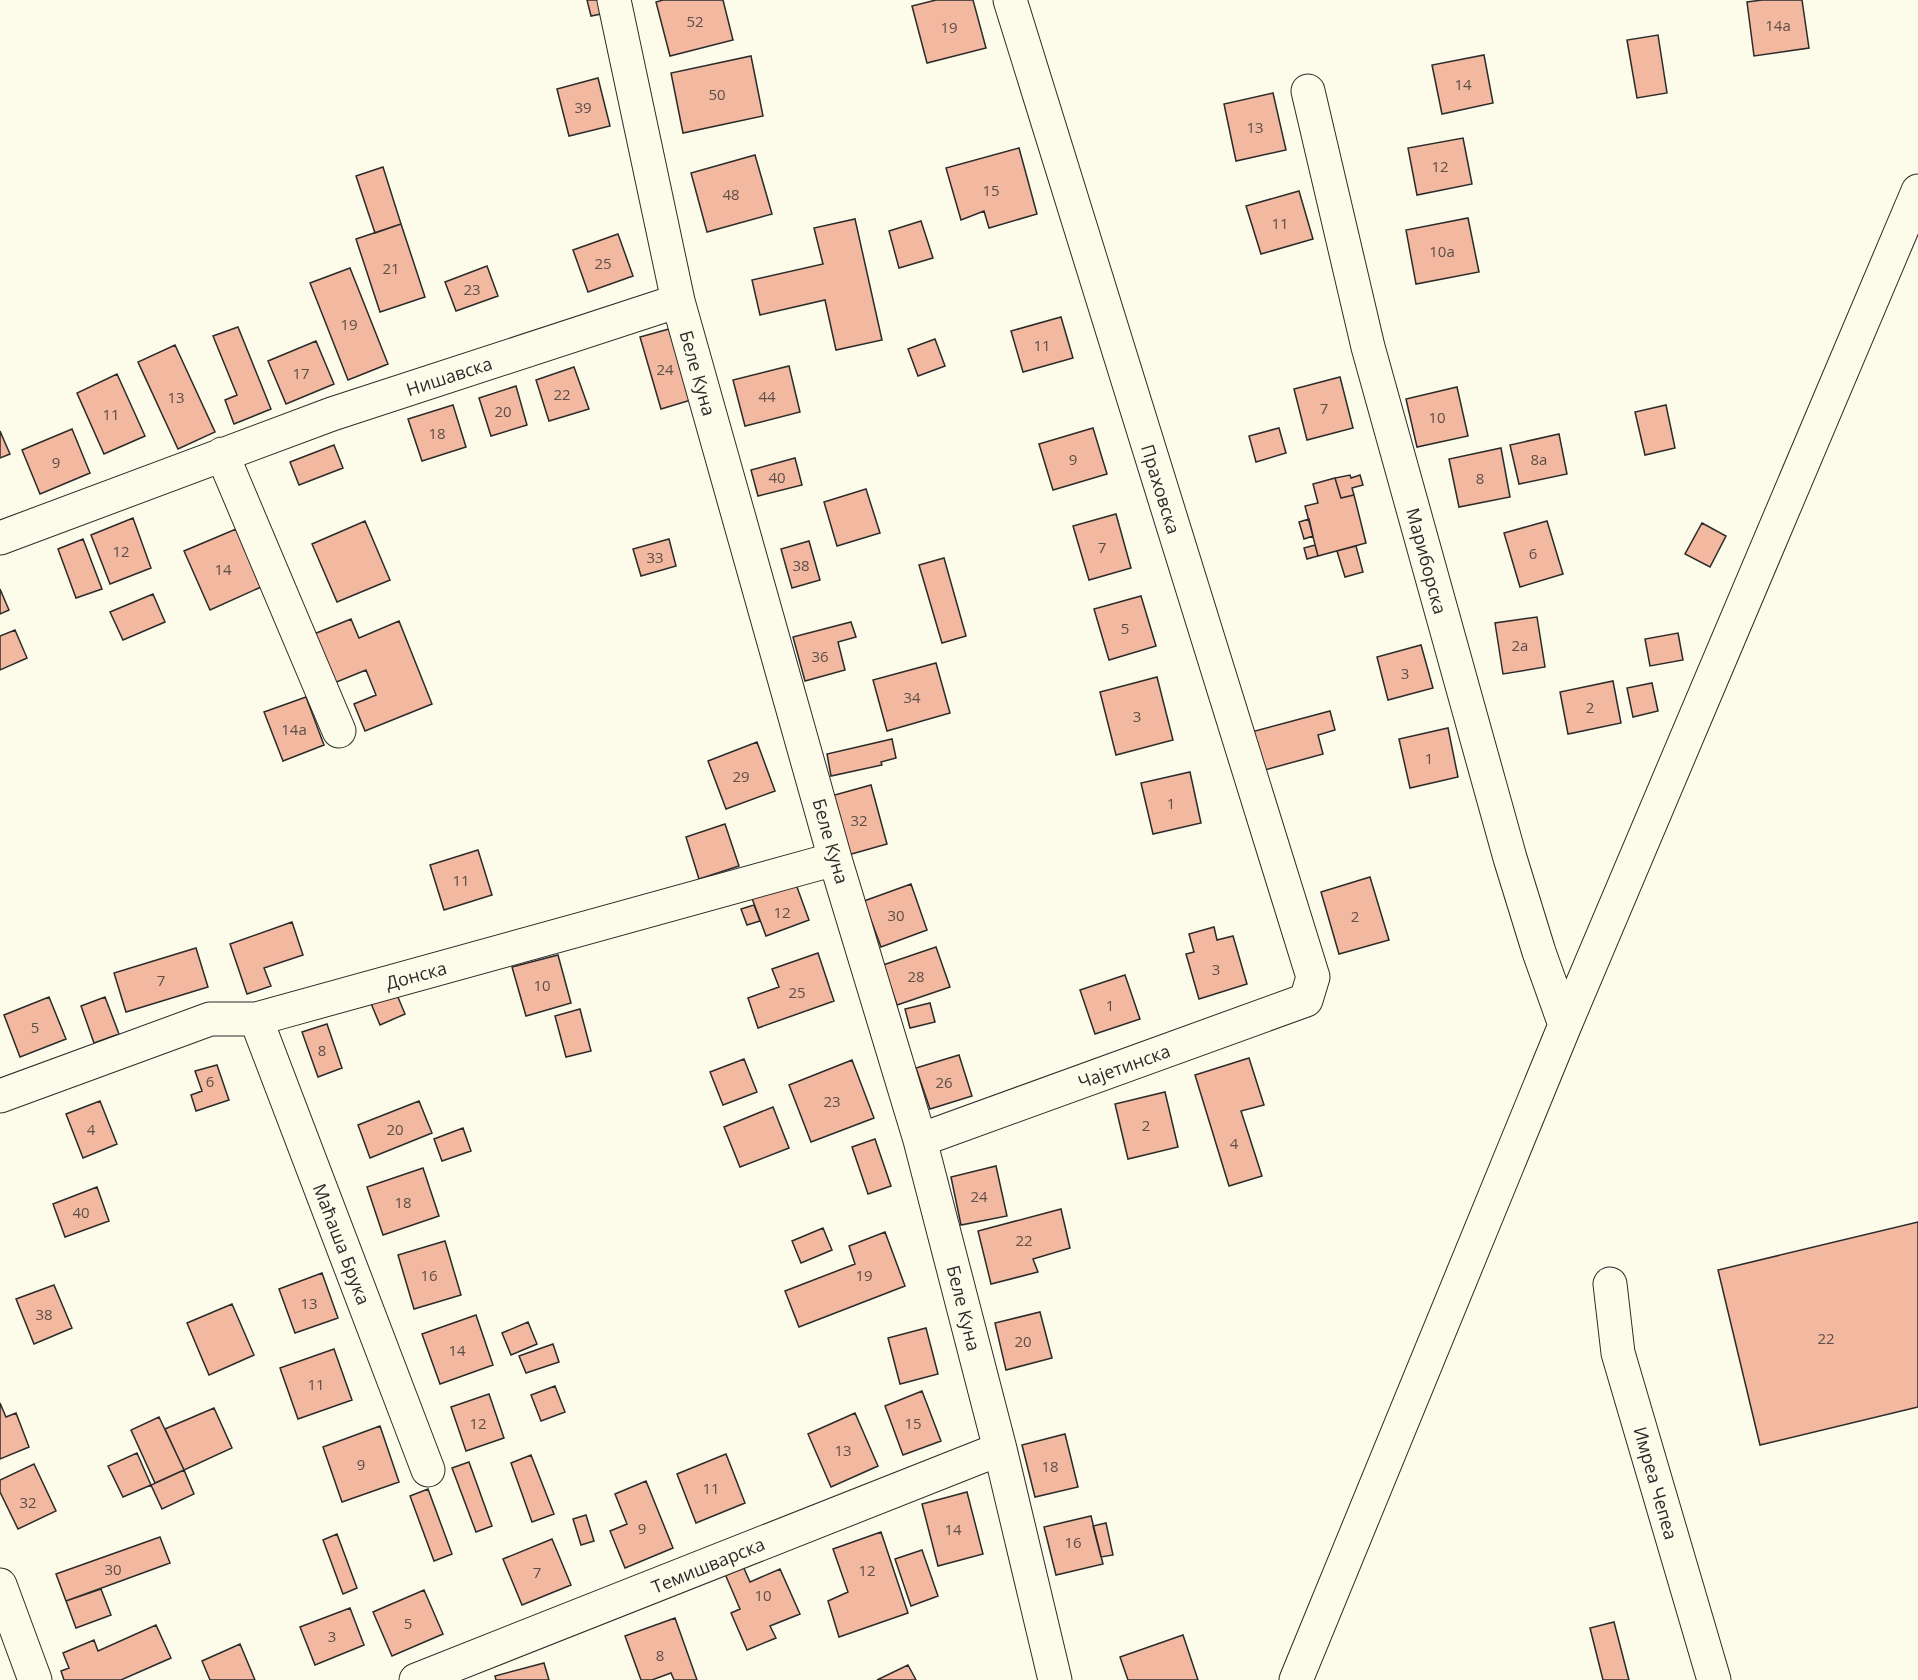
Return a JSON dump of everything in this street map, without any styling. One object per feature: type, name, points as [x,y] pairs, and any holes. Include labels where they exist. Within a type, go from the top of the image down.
[{"type":"street","name":"Беле Куна","points":[[614,0],[678,302],[835,859],[920,1140],[1000,1449],[1055,1680]]},
{"type":"street","name":"Праховска","points":[[1010,0],[1313,977]]},
{"type":"street","name":"Мариборска","points":[[1308,92],[1371,358],[1510,858],[1539,952],[1565,1025]]},
{"type":"street","points":[[1296,1680],[1565,1025],[1918,191]]},
{"type":"street","name":"Нишавска","points":[[0,538],[333,414],[678,302]]},
{"type":"street","points":[[222,454],[339,731]]},
{"type":"street","name":"Донска","points":[[0,1096],[210,1019],[256,1019],[835,859]]},
{"type":"street","name":"Чајетинска","points":[[920,1140],[1306,999],[1313,977]]},
{"type":"street","name":"Маћаша Брука","points":[[256,1019],[428,1470]]},
{"type":"street","name":"Имреа Чепеа","points":[[1610,1284],[1618,1353],[1714,1680]]},
{"type":"street","name":"Темишварска","points":[[416,1680],[457,1673],[1000,1449]]},
{"type":"street","points":[[2,1595],[36,1680]]},
{"type":"building","points":[[587,0],[608,0],[611,12],[591,16]]},
{"type":"building","points":[[723,0],[733,40],[670,56],[656,2]]},
{"type":"building","points":[[936,0],[973,0],[986,48],[927,63],[912,6]]},
{"type":"building","points":[[1802,0],[1809,48],[1754,56],[1747,2]]},
{"type":"building","points":[[1658,35],[1667,93],[1637,98],[1627,40]]},
{"type":"building","points":[[1484,55],[1493,103],[1442,114],[1432,65]]},
{"type":"building","points":[[751,56],[763,116],[683,133],[671,73]]},
{"type":"building","points":[[598,78],[610,126],[569,136],[557,89]]},
{"type":"building","points":[[1273,93],[1286,150],[1236,161],[1224,104]]},
{"type":"building","points":[[1463,138],[1472,184],[1417,195],[1408,148]]},
{"type":"building","points":[[1019,148],[1037,214],[989,228],[984,211],[961,220],[946,168]]},
{"type":"building","points":[[755,155],[772,214],[707,232],[691,173]]},
{"type":"building","points":[[383,167],[401,224],[375,233],[356,176]]},
{"type":"building","points":[[1299,191],[1313,239],[1261,254],[1246,206]]},
{"type":"building","points":[[1468,218],[1479,272],[1416,284],[1406,230]]},
{"type":"building","points":[[855,219],[882,340],[836,350],[825,300],[760,315],[752,280],[823,264],[814,228]]},
{"type":"building","points":[[921,221],[933,258],[899,268],[889,231]]},
{"type":"building","points":[[401,224],[425,297],[380,312],[356,239]]},
{"type":"building","points":[[618,234],[633,276],[588,292],[573,250]]},
{"type":"building","points":[[487,266],[498,296],[456,311],[445,282]]},
{"type":"building","points":[[350,268],[388,364],[348,380],[310,283]]},
{"type":"building","points":[[1061,317],[1073,358],[1023,372],[1011,331]]},
{"type":"building","points":[[238,327],[271,409],[234,424],[225,400],[237,395],[213,336]]},
{"type":"building","points":[[669,329],[691,400],[661,409],[640,337]]},
{"type":"building","points":[[935,339],[945,366],[918,376],[908,349]]},
{"type":"building","points":[[316,341],[334,384],[286,404],[268,361]]},
{"type":"building","points":[[175,345],[215,432],[178,449],[138,362]]},
{"type":"building","points":[[789,366],[800,412],[745,426],[733,380]]},
{"type":"building","points":[[574,367],[589,409],[549,421],[536,380]]},
{"type":"building","points":[[117,374],[145,436],[104,454],[77,393]]},
{"type":"building","points":[[1340,377],[1353,428],[1307,440],[1294,389]]},
{"type":"building","points":[[516,386],[527,425],[491,436],[479,398]]},
{"type":"building","points":[[1457,387],[1468,436],[1417,447],[1406,399]]},
{"type":"building","points":[[453,405],[466,447],[422,461],[408,419]]},
{"type":"building","points":[[1666,405],[1675,448],[1645,455],[1635,412]]},
{"type":"building","points":[[1093,428],[1107,474],[1053,490],[1039,444]]},
{"type":"building","points":[[1279,428],[1286,453],[1256,462],[1249,436]]},
{"type":"building","points":[[72,429],[90,473],[40,494],[22,450]]},
{"type":"building","points":[[0,431],[10,454],[0,458]]},
{"type":"building","points":[[1559,434],[1567,474],[1519,484],[1510,445]]},
{"type":"building","points":[[334,445],[343,468],[299,485],[290,462]]},
{"type":"building","points":[[1501,448],[1510,497],[1459,507],[1449,459]]},
{"type":"building","points":[[795,458],[802,485],[758,496],[751,470]]},
{"type":"building","points":[[1350,475],[1351,478],[1360,475],[1363,485],[1352,488],[1354,495],[1341,498],[1335,478]]},
{"type":"building","points":[[1335,478],[1341,498],[1354,495],[1366,543],[1318,556],[1305,506],[1318,503],[1313,484]]},
{"type":"building","points":[[866,489],[880,533],[837,546],[824,502]]},
{"type":"building","points":[[1116,514],[1131,568],[1089,580],[1073,526]]},
{"type":"building","points":[[133,518],[151,568],[110,584],[91,535]]},
{"type":"building","points":[[1309,519],[1313,536],[1304,539],[1299,522]]},
{"type":"building","points":[[365,521],[390,580],[337,602],[312,544]]},
{"type":"building","points":[[1547,521],[1563,574],[1520,587],[1504,533]]},
{"type":"building","points":[[1702,523],[1726,536],[1710,567],[1685,554]]},
{"type":"building","points":[[236,529],[261,587],[210,610],[184,551]]},
{"type":"building","points":[[83,539],[102,589],[76,598],[58,549]]},
{"type":"building","points":[[669,539],[676,566],[641,576],[633,549]]},
{"type":"building","points":[[809,541],[820,580],[792,588],[781,549]]},
{"type":"building","points":[[1315,545],[1318,556],[1307,559],[1304,548]]},
{"type":"building","points":[[1356,546],[1363,572],[1345,577],[1337,551]]},
{"type":"building","points":[[944,558],[966,636],[942,643],[919,565]]},
{"type":"building","points":[[0,589],[9,610],[0,614]]},
{"type":"building","points":[[153,594],[165,622],[123,640],[110,612]]},
{"type":"building","points":[[1141,596],[1156,646],[1109,660],[1094,609]]},
{"type":"building","points":[[1537,617],[1545,667],[1503,674],[1495,623]]},
{"type":"building","points":[[351,619],[359,638],[399,621],[432,704],[365,731],[354,704],[376,695],[366,670],[334,683],[314,634]]},
{"type":"building","points":[[851,622],[856,637],[838,642],[845,670],[805,681],[793,637]]},
{"type":"building","points":[[15,630],[27,658],[0,670],[0,636]]},
{"type":"building","points":[[1678,633],[1683,660],[1650,666],[1645,639]]},
{"type":"building","points":[[1421,645],[1433,688],[1388,700],[1377,657]]},
{"type":"building","points":[[936,663],[950,713],[887,731],[873,680]]},
{"type":"building","points":[[1157,677],[1173,740],[1116,755],[1100,692]]},
{"type":"building","points":[[1613,681],[1621,723],[1568,734],[1560,692]]},
{"type":"building","points":[[1652,683],[1658,711],[1633,717],[1627,688]]},
{"type":"building","points":[[306,697],[324,745],[283,761],[264,712]]},
{"type":"building","points":[[1330,711],[1335,730],[1318,735],[1323,754],[1250,774],[1240,735]]},
{"type":"building","points":[[1448,728],[1458,777],[1410,788],[1399,739]]},
{"type":"building","points":[[892,739],[896,758],[881,762],[882,765],[831,776],[827,754]]},
{"type":"building","points":[[757,742],[775,791],[726,809],[708,761]]},
{"type":"building","points":[[1190,772],[1201,823],[1153,834],[1141,783]]},
{"type":"building","points":[[871,785],[887,844],[848,855],[831,796]]},
{"type":"building","points":[[725,824],[739,866],[699,879],[686,837]]},
{"type":"building","points":[[478,850],[492,895],[444,910],[430,865]]},
{"type":"building","points":[[793,876],[809,920],[766,936],[750,893]]},
{"type":"building","points":[[1370,877],[1389,940],[1339,954],[1321,892]]},
{"type":"building","points":[[911,884],[927,930],[881,947],[864,901]]},
{"type":"building","points":[[754,905],[760,921],[747,925],[741,909]]},
{"type":"building","points":[[292,922],[303,955],[264,968],[271,986],[247,994],[230,944]]},
{"type":"building","points":[[1214,927],[1217,940],[1233,936],[1247,984],[1199,999],[1186,954],[1194,952],[1189,934]]},
{"type":"building","points":[[936,947],[950,987],[897,1005],[883,965]]},
{"type":"building","points":[[196,948],[208,987],[126,1012],[114,973]]},
{"type":"building","points":[[818,953],[834,1001],[758,1028],[748,998],[779,987],[772,969]]},
{"type":"building","points":[[558,955],[571,1003],[526,1016],[512,967]]},
{"type":"building","points":[[1125,975],[1140,1019],[1095,1034],[1080,990]]},
{"type":"building","points":[[395,990],[405,1014],[380,1025],[370,1001]]},
{"type":"building","points":[[49,997],[66,1039],[20,1057],[4,1015]]},
{"type":"building","points":[[105,997],[119,1034],[94,1043],[81,1006]]},
{"type":"building","points":[[930,1003],[935,1022],[910,1028],[905,1009]]},
{"type":"building","points":[[580,1009],[591,1051],[566,1057],[555,1016]]},
{"type":"building","points":[[327,1024],[342,1068],[318,1077],[302,1032]]},
{"type":"building","points":[[959,1055],[972,1096],[930,1109],[916,1068]]},
{"type":"building","points":[[1249,1058],[1264,1105],[1241,1111],[1262,1176],[1229,1186],[1195,1075]]},
{"type":"building","points":[[744,1059],[757,1092],[723,1105],[710,1072]]},
{"type":"building","points":[[852,1060],[874,1118],[811,1142],[789,1085]]},
{"type":"building","points":[[217,1065],[229,1100],[196,1111],[191,1095],[202,1091],[195,1071]]},
{"type":"building","points":[[1165,1092],[1178,1147],[1128,1159],[1115,1104]]},
{"type":"building","points":[[100,1101],[117,1144],[83,1158],[66,1114]]},
{"type":"building","points":[[419,1101],[432,1133],[370,1158],[358,1125]]},
{"type":"building","points":[[773,1107],[789,1148],[740,1167],[724,1127]]},
{"type":"building","points":[[463,1128],[471,1151],[442,1161],[434,1139]]},
{"type":"building","points":[[875,1139],[891,1186],[868,1194],[852,1147]]},
{"type":"building","points":[[996,1166],[1007,1216],[961,1225],[951,1177]]},
{"type":"building","points":[[423,1168],[439,1216],[383,1235],[367,1187]]},
{"type":"building","points":[[97,1187],[109,1221],[65,1237],[53,1204]]},
{"type":"building","points":[[1061,1209],[1070,1248],[1033,1259],[1038,1272],[991,1284],[978,1231]]},
{"type":"building","points":[[1918,1222],[1918,1407],[1760,1445],[1718,1270]]},
{"type":"building","points":[[823,1228],[832,1250],[801,1263],[792,1241]]},
{"type":"building","points":[[885,1232],[905,1286],[799,1327],[785,1291],[855,1264],[849,1246]]},
{"type":"building","points":[[445,1241],[461,1295],[414,1309],[398,1255]]},
{"type":"building","points":[[322,1273],[338,1318],[295,1333],[279,1289]]},
{"type":"building","points":[[54,1285],[72,1328],[34,1344],[16,1299]]},
{"type":"building","points":[[232,1304],[254,1355],[209,1375],[187,1323]]},
{"type":"building","points":[[1040,1312],[1052,1358],[1006,1370],[995,1323]]},
{"type":"building","points":[[476,1315],[493,1365],[440,1384],[422,1334]]},
{"type":"building","points":[[528,1322],[537,1344],[511,1355],[502,1333]]},
{"type":"building","points":[[926,1328],[938,1374],[900,1384],[888,1338]]},
{"type":"building","points":[[553,1344],[559,1362],[526,1373],[519,1356]]},
{"type":"building","points":[[334,1349],[352,1400],[298,1419],[280,1368]]},
{"type":"building","points":[[555,1386],[565,1412],[541,1421],[531,1395]]},
{"type":"building","points":[[922,1391],[941,1441],[903,1455],[885,1406]]},
{"type":"building","points":[[489,1394],[504,1438],[466,1451],[451,1407]]},
{"type":"building","points":[[0,1403],[6,1417],[16,1413],[29,1447],[0,1459]]},
{"type":"building","points":[[214,1408],[232,1448],[184,1470],[165,1429]]},
{"type":"building","points":[[855,1413],[878,1466],[831,1487],[808,1434]]},
{"type":"building","points":[[159,1417],[184,1470],[155,1483],[131,1430]]},
{"type":"building","points":[[380,1426],[399,1482],[342,1502],[323,1447]]},
{"type":"building","points":[[1065,1434],[1078,1487],[1035,1497],[1022,1445]]},
{"type":"building","points":[[137,1453],[151,1485],[123,1497],[108,1466]]},
{"type":"building","points":[[726,1454],[745,1503],[696,1523],[677,1474]]},
{"type":"building","points":[[531,1455],[554,1514],[532,1522],[511,1463]]},
{"type":"building","points":[[469,1462],[492,1526],[476,1532],[452,1468]]},
{"type":"building","points":[[34,1464],[56,1511],[18,1529],[0,1492],[0,1480]]},
{"type":"building","points":[[184,1470],[194,1494],[162,1509],[151,1485]]},
{"type":"building","points":[[646,1481],[673,1548],[625,1568],[610,1531],[627,1524],[615,1494]]},
{"type":"building","points":[[428,1489],[452,1554],[434,1561],[410,1496]]},
{"type":"building","points":[[967,1492],[983,1554],[938,1566],[922,1504]]},
{"type":"building","points":[[586,1515],[594,1541],[581,1545],[573,1519]]},
{"type":"building","points":[[1091,1516],[1103,1564],[1056,1575],[1044,1527]]},
{"type":"building","points":[[1106,1523],[1113,1555],[1101,1557],[1093,1526]]},
{"type":"building","points":[[881,1532],[908,1613],[839,1637],[828,1601],[848,1592],[833,1549]]},
{"type":"building","points":[[337,1534],[357,1588],[343,1594],[323,1540]]},
{"type":"building","points":[[160,1537],[170,1563],[66,1601],[56,1574]]},
{"type":"building","points":[[552,1539],[571,1585],[522,1605],[503,1559]]},
{"type":"building","points":[[922,1550],[938,1596],[911,1606],[895,1559]]},
{"type":"building","points":[[743,1566],[750,1582],[780,1569],[800,1614],[770,1626],[776,1638],[747,1650],[731,1613],[740,1609],[725,1574]]},
{"type":"building","points":[[101,1589],[111,1615],[76,1628],[66,1601]]},
{"type":"building","points":[[424,1590],[443,1634],[392,1656],[373,1612]]},
{"type":"building","points":[[350,1608],[364,1645],[315,1665],[300,1627]]},
{"type":"building","points":[[675,1618],[697,1680],[674,1680],[671,1673],[652,1680],[641,1680],[625,1636]]},
{"type":"building","points":[[1614,1622],[1629,1680],[1603,1680],[1590,1628]]},
{"type":"building","points":[[156,1625],[171,1658],[121,1680],[64,1680],[61,1671],[69,1668],[63,1653],[94,1640],[98,1651]]},
{"type":"building","points":[[1183,1635],[1198,1680],[1128,1680],[1120,1657]]},
{"type":"building","points":[[240,1644],[255,1680],[210,1680],[202,1661]]},
{"type":"building","points":[[544,1663],[549,1680],[496,1680],[495,1676]]},
{"type":"building","points":[[908,1665],[916,1680],[877,1680]]}]
